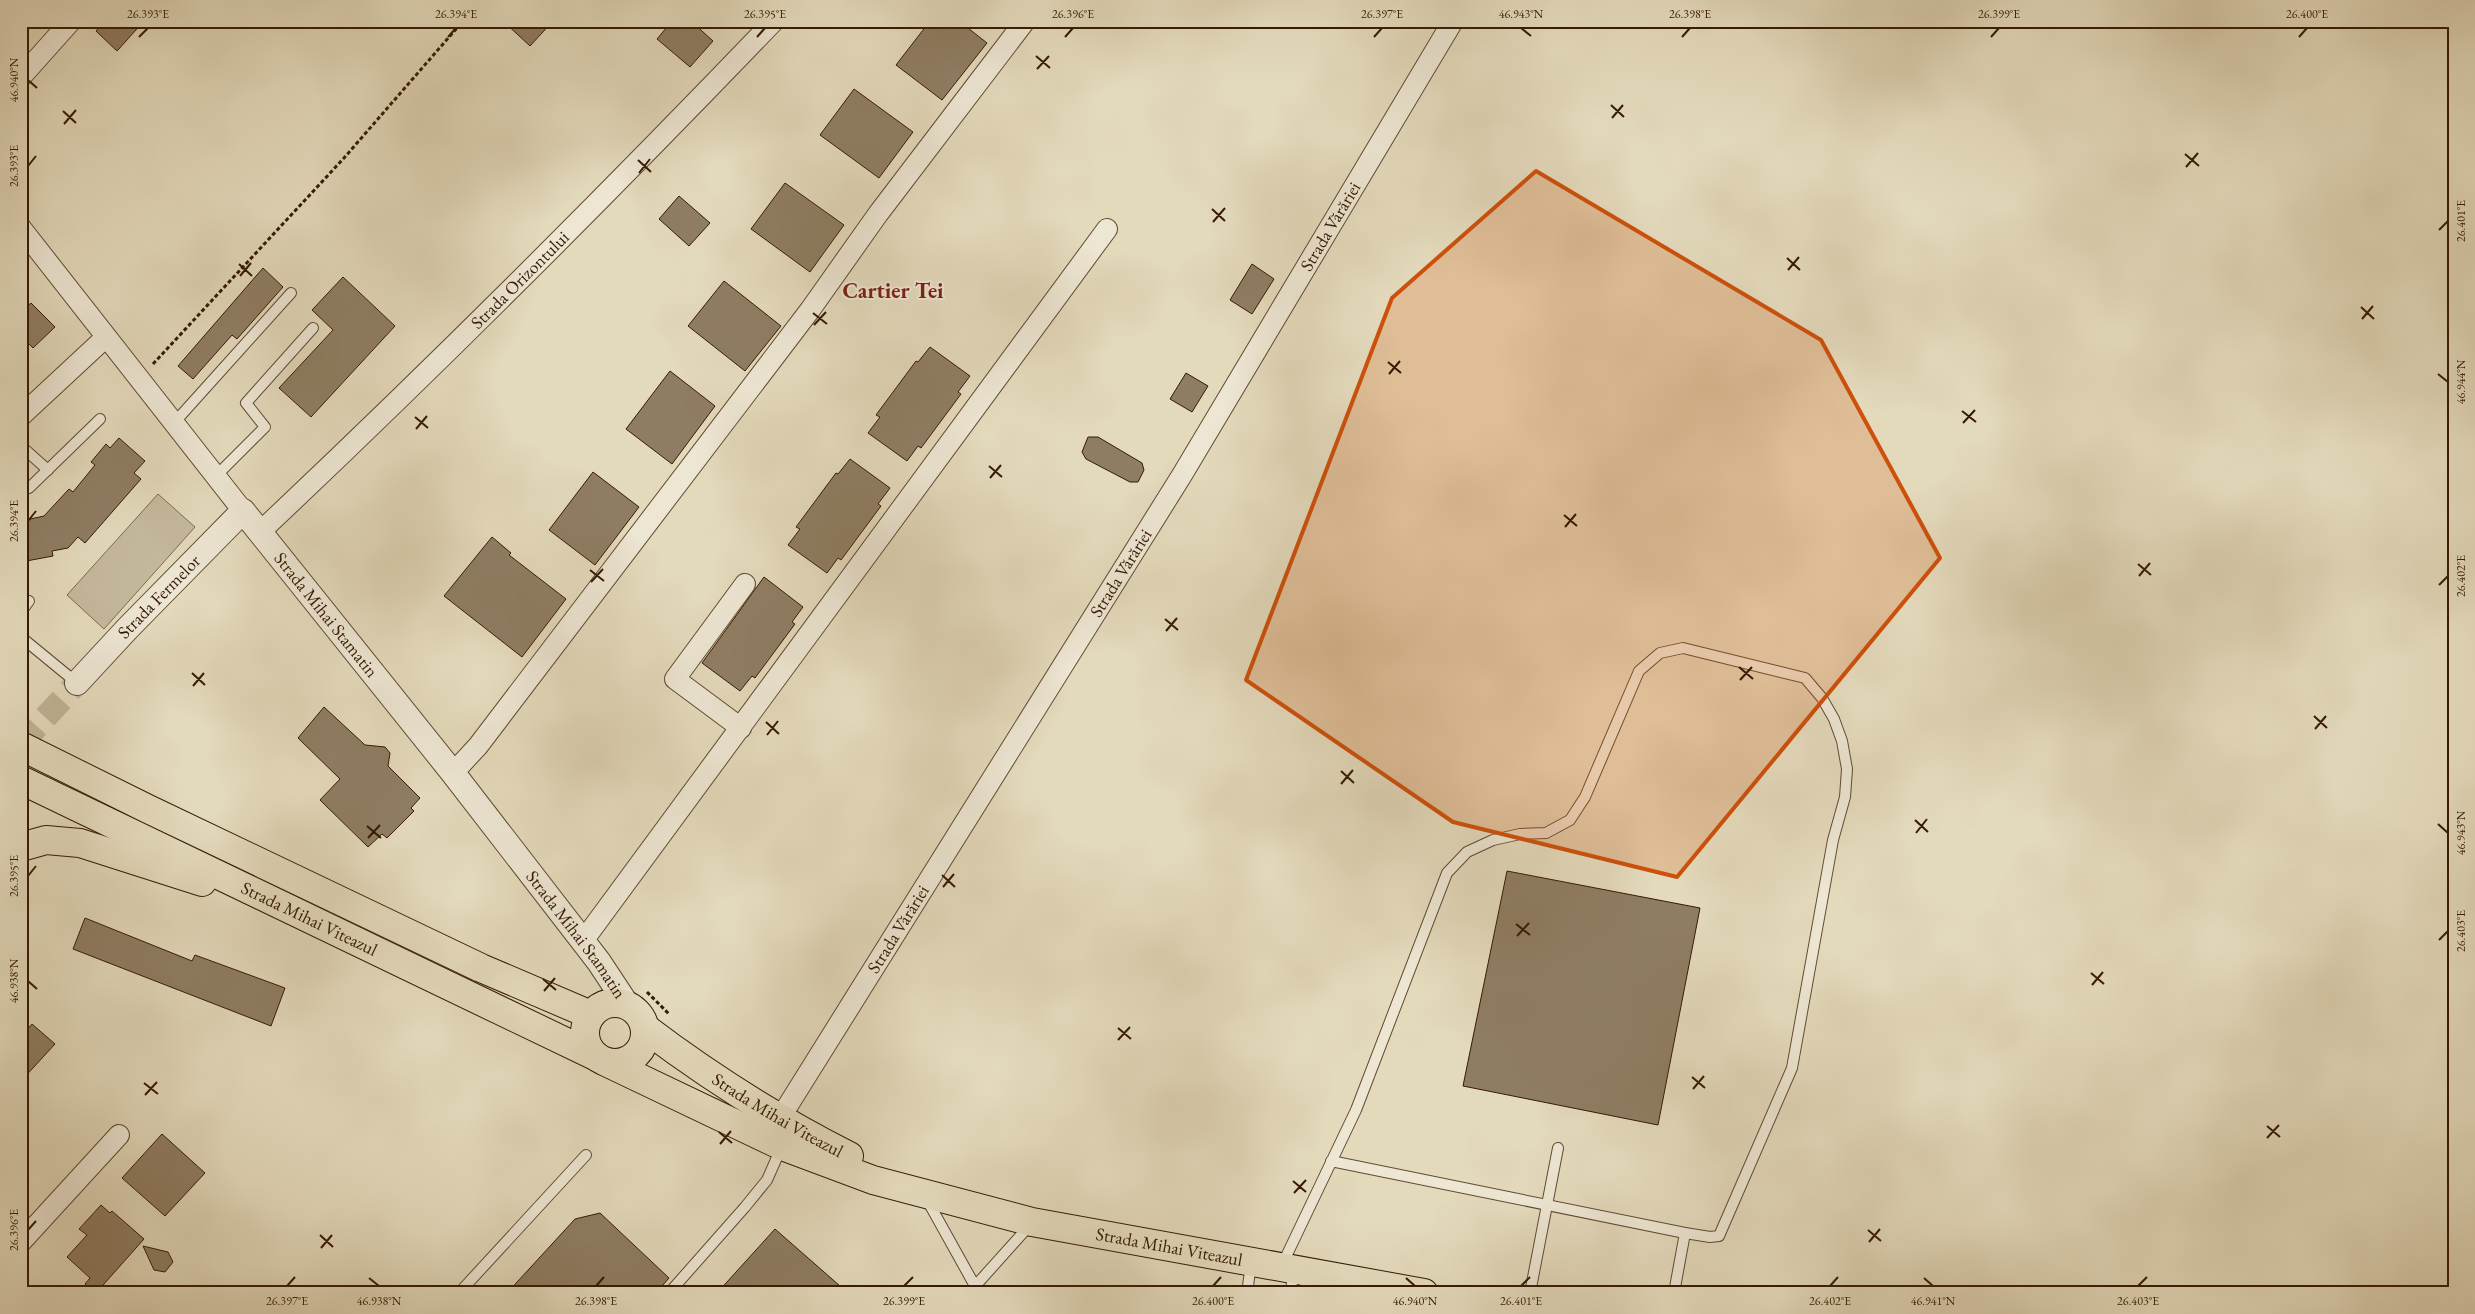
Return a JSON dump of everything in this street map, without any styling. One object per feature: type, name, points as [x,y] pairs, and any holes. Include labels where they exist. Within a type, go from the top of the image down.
[{"type":"main road","name":"Strada Mihai Viteazul","points":[[21,746],[463,960],[591,1015]]},
{"type":"main road","name":"Strada Mihai Viteazul","points":[[21,780],[602,1059],[920,1192],[1032,1222],[1251,1263],[1288,1277],[1424,1293]]},
{"type":"main road","points":[[21,847],[46,840],[80,844],[280,904]]},
{"type":"main road","name":"Strada Mihai Viteazul","points":[[636,998],[639,1015],[645,1028],[782,1133]]},
{"type":"main road","points":[[636,998],[604,1005],[591,1015],[586,1029],[588,1045],[602,1059],[624,1062],[638,1053],[643,1045],[645,1028]]},
{"type":"street","points":[[21,77],[71,21]]},
{"type":"street","name":"Strada Orizontului","points":[[260,532],[425,374],[679,120],[774,21]]},
{"type":"street","points":[[452,773],[478,746],[664,503],[1025,21]]},
{"type":"street","name":"Strada Vărăriei","points":[[782,1133],[787,1106],[1182,475],[1453,21]]},
{"type":"street","name":"Strada Mihai Stamatin","points":[[21,228],[584,942],[636,998]]},
{"type":"street","points":[[584,942],[1107,229]]},
{"type":"street","points":[[21,416],[106,337]]},
{"type":"street","name":"Strada Fermelor","points":[[77,683],[243,511]]},
{"type":"street","points":[[741,728],[675,679],[745,584]]},
{"type":"street","points":[[21,1242],[119,1135]]},
{"type":"lane","points":[[174,423],[291,293]]},
{"type":"lane","points":[[216,476],[265,427],[246,402],[313,328]]},
{"type":"lane","points":[[21,490],[30,488],[100,420]]},
{"type":"lane","points":[[21,446],[48,470]]},
{"type":"lane","points":[[21,612],[29,601]]},
{"type":"lane","points":[[21,637],[77,683]]},
{"type":"lane","points":[[1288,1277],[1331,1161],[1356,1110],[1447,873],[1466,852],[1493,840],[1520,834],[1546,833],[1570,820],[1585,797],[1639,670],[1660,653],[1683,648],[1805,678],[1822,698],[1834,720],[1847,770],[1845,797],[1833,840],[1792,1068],[1719,1236],[1710,1237],[1685,1233],[1331,1161]]},
{"type":"lane","points":[[669,1293],[762,1187],[782,1133]]},
{"type":"lane","points":[[1530,1293],[1558,1148]]},
{"type":"lane","points":[[459,1293],[586,1155]]},
{"type":"lane","points":[[920,1192],[972,1290],[1032,1222]]},
{"type":"lane","points":[[1674,1293],[1685,1233]]},
{"type":"lane","points":[[1247,1293],[1251,1263]]},
{"type":"path","points":[[139,379],[344,158],[463,21]]},
{"type":"path","points":[[636,998],[671,1016]]},
{"type":"highlighted area","points":[[1536,171],[1821,340],[1940,558],[1677,877],[1453,822],[1246,680],[1392,298]]},
{"type":"shaded area","points":[[158,494],[195,527],[104,629],[67,595]]},
{"type":"building","points":[[105,21],[144,21],[117,51],[96,31]]},
{"type":"building","points":[[503,21],[553,21],[530,46]]},
{"type":"building","points":[[672,21],[691,21],[713,41],[690,67],[657,39]]},
{"type":"building","points":[[930,21],[959,21],[987,43],[942,100],[896,65]]},
{"type":"building","points":[[854,89],[913,132],[879,178],[820,135]]},
{"type":"building","points":[[785,183],[844,225],[810,272],[751,229]]},
{"type":"building","points":[[679,196],[710,223],[689,246],[659,219]]},
{"type":"building","points":[[1252,264],[1274,279],[1252,314],[1230,300]]},
{"type":"building","points":[[263,268],[283,287],[237,339],[232,335],[193,379],[178,366]]},
{"type":"building","points":[[343,277],[395,326],[311,417],[279,388],[333,330],[312,310]]},
{"type":"building","points":[[724,281],[781,326],[745,371],[688,326]]},
{"type":"building","points":[[31,303],[55,327],[33,348],[21,336],[21,312]]},
{"type":"building","points":[[930,347],[970,376],[958,392],[961,394],[921,448],[918,446],[907,461],[868,433],[880,417],[876,415],[916,361],[918,362]]},
{"type":"building","points":[[670,371],[715,406],[672,464],[626,429]]},
{"type":"building","points":[[1186,373],[1208,386],[1192,412],[1170,399]]},
{"type":"building","points":[[1088,437],[1098,437],[1142,463],[1144,470],[1138,482],[1130,482],[1086,459],[1082,452]]},
{"type":"building","points":[[119,438],[145,461],[134,473],[141,479],[85,543],[78,537],[68,548],[52,551],[53,556],[21,562],[21,521],[44,516],[69,489],[73,492],[95,465],[91,462],[106,444],[110,448]]},
{"type":"building","points":[[850,459],[890,488],[878,504],[881,506],[841,560],[838,558],[827,573],[788,545],[800,529],[796,527],[836,473],[838,474]]},
{"type":"building","points":[[593,472],[639,507],[595,565],[549,530]]},
{"type":"building","points":[[492,537],[511,553],[509,555],[566,599],[522,657],[444,596]]},
{"type":"building","points":[[764,577],[803,607],[792,622],[795,624],[755,678],[752,676],[740,691],[702,663]]},
{"type":"building","points":[[324,707],[365,745],[385,747],[390,753],[388,766],[420,798],[411,808],[414,811],[387,838],[382,834],[368,847],[320,800],[340,779],[298,738]]},
{"type":"building","points":[[1507,871],[1700,908],[1658,1125],[1463,1086]]},
{"type":"building","points":[[85,918],[192,961],[195,955],[285,988],[271,1026],[73,949]]},
{"type":"building","points":[[32,1024],[55,1044],[21,1081],[21,1037]]},
{"type":"building","points":[[162,1134],[205,1173],[165,1216],[122,1178]]},
{"type":"building","points":[[101,1205],[110,1213],[112,1211],[144,1239],[96,1293],[85,1284],[90,1278],[67,1257],[87,1235],[79,1229]]},
{"type":"building","points":[[600,1213],[669,1278],[656,1293],[507,1293],[575,1219]]},
{"type":"building","points":[[775,1229],[848,1293],[717,1293]]},
{"type":"building","points":[[143,1246],[168,1252],[173,1262],[165,1272],[154,1270]]},
{"type":"tunnel","points":[[21,744],[77,683]]},
{"type":"district","name":"Cartier Tei","points":[[893,290]]}]
